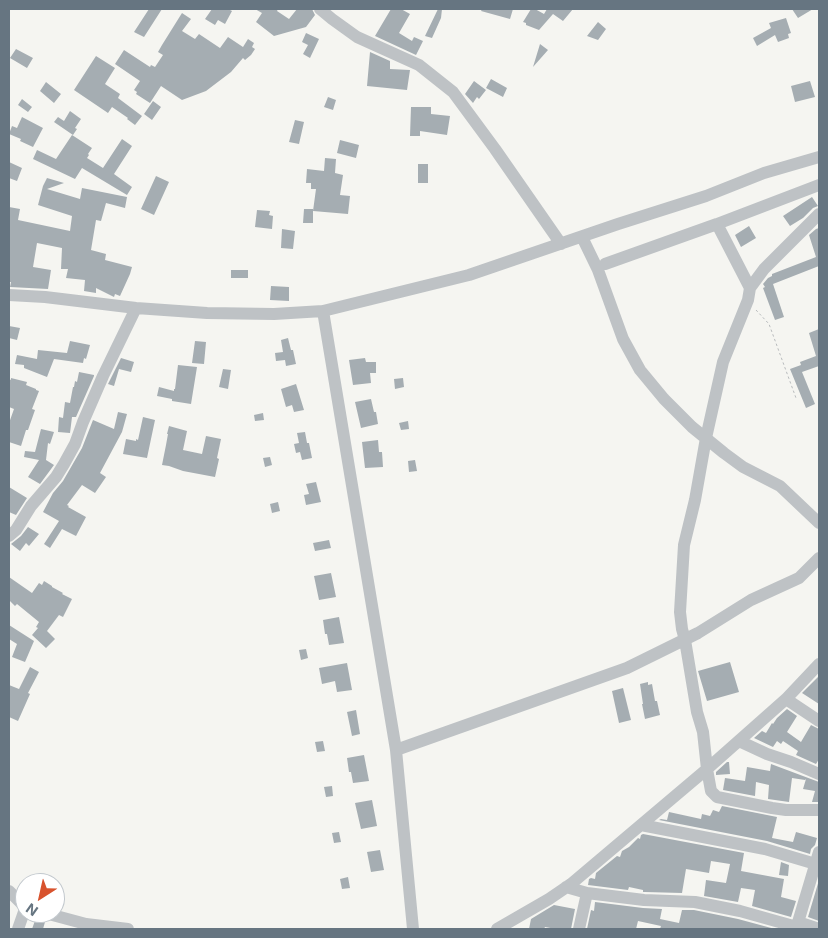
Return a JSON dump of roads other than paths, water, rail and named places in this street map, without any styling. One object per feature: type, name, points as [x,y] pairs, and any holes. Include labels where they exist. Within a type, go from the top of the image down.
[{"type":"street","points":[[320,9],[357,37],[420,65],[453,92],[562,244]]},
{"type":"street","points":[[9,295],[207,313],[274,314],[323,312],[469,276],[819,156]]},
{"type":"street","points":[[605,264],[717,224],[819,184]]},
{"type":"street","points":[[819,214],[764,269],[749,294],[723,362],[683,553],[680,621],[697,712],[703,732],[707,769],[712,792],[717,797],[786,810],[819,810]]},
{"type":"street","points":[[717,224],[749,294]]},
{"type":"street","points":[[582,237],[598,270],[622,339],[640,370],[664,399],[678,414],[743,467],[780,486],[819,523]]},
{"type":"street","points":[[9,536],[16,530],[31,506],[56,477],[64,464],[75,444],[103,376],[136,308]]},
{"type":"street","points":[[323,312],[396,750],[413,929]]},
{"type":"street","points":[[396,750],[627,668],[698,633],[751,600],[799,578],[819,558]]},
{"type":"street","points":[[504,928],[566,887],[641,825],[786,699],[819,664]]},
{"type":"street","points":[[786,699],[819,720]]},
{"type":"street","points":[[739,741],[819,774]]},
{"type":"street","points":[[641,825],[818,860],[797,926]]},
{"type":"street","points":[[566,887],[588,893],[644,900],[695,902],[740,911],[797,926],[819,929]]},
{"type":"street","points":[[579,929],[588,893]]},
{"type":"street","points":[[74,925],[86,924],[128,929]]}]
